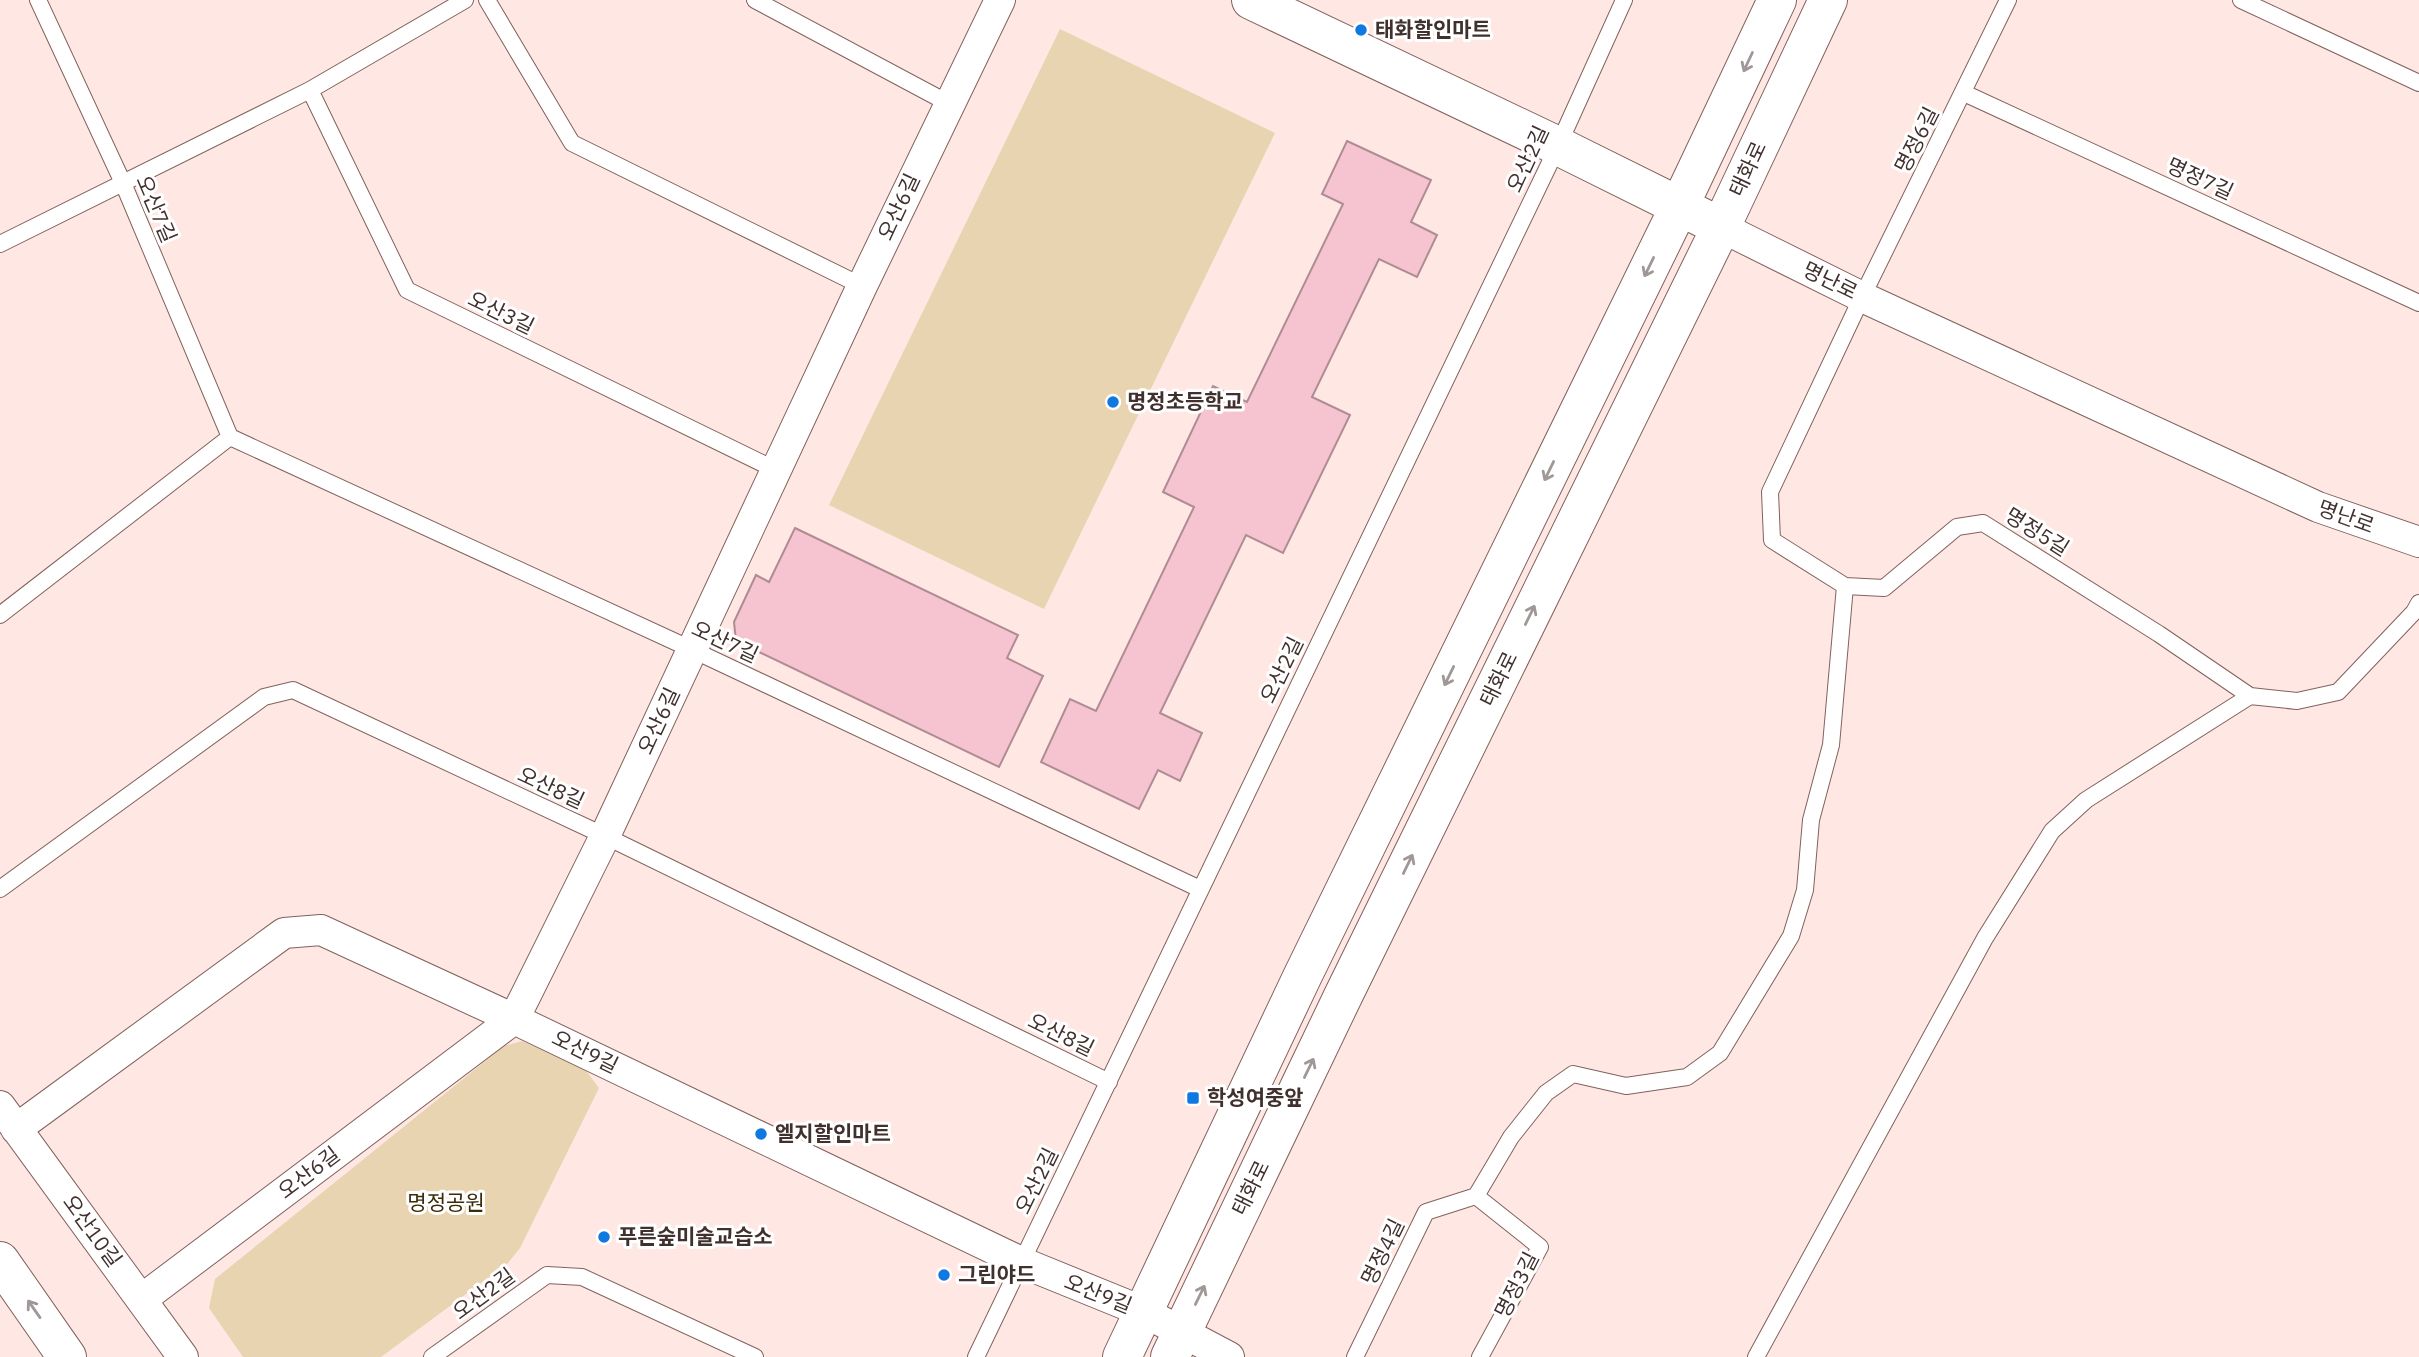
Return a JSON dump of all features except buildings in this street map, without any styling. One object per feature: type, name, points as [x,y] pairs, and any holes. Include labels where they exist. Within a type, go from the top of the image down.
[{"type":"main road","name":"명난로","points":[[1251,0],[1721,227]]},
{"type":"main road","name":"태화로","points":[[1122,1357],[1303,975],[1777,0]]},
{"type":"main road","name":"태화로","points":[[1176,1345],[1350,982],[1721,227],[1828,0]]},
{"type":"main road","points":[[0,1261],[67,1357]]},
{"type":"street","name":"오산6길","points":[[142,1299],[514,1018],[605,836],[948,103],[1000,0]]},
{"type":"street","name":"명난로","points":[[1721,227],[1862,297],[2318,508],[2419,542]]},
{"type":"street","name":"오산9길","points":[[8,1117],[284,933],[321,930],[514,1018],[1021,1262],[1143,1312],[1176,1345]]},
{"type":"street","name":"오산10길","points":[[8,1117],[183,1357]]},
{"type":"street","points":[[1176,1345],[1229,1357]]},
{"type":"lane","name":"오산7길","points":[[38,0],[123,183],[230,437],[693,650],[1200,889]]},
{"type":"lane","points":[[0,244],[310,90],[465,0]]},
{"type":"lane","points":[[487,0],[572,143],[862,286]]},
{"type":"lane","points":[[755,0],[948,103]]},
{"type":"lane","name":"오산2길","points":[[976,1357],[1558,146],[1624,0]]},
{"type":"lane","name":"명정6길","points":[[1862,297],[2008,0]]},
{"type":"lane","points":[[2241,0],[2419,83]]},
{"type":"lane","name":"오산3길","points":[[310,90],[408,290],[776,470]]},
{"type":"lane","name":"명정7길","points":[[1964,93],[2419,303]]},
{"type":"lane","name":"명정5길","points":[[1862,297],[1770,492],[1772,540],[1845,586],[1884,588],[1957,527],[1983,523],[2159,634],[2250,696],[2297,701],[2338,692],[2414,612],[2419,603]]},
{"type":"lane","points":[[0,615],[230,437]]},
{"type":"lane","points":[[1476,1196],[1511,1137],[1546,1093],[1573,1074],[1626,1086],[1687,1077],[1720,1054],[1791,936],[1805,890],[1811,820],[1831,745],[1845,586]]},
{"type":"lane","name":"오산8길","points":[[0,889],[264,697],[293,690],[605,836],[1110,1082]]},
{"type":"lane","points":[[1756,1357],[1985,938],[2052,831],[2086,800],[2250,696]]},
{"type":"lane","name":"명정4길","points":[[1355,1357],[1426,1212],[1476,1196]]},
{"type":"lane","name":"명정3길","points":[[1476,1196],[1540,1247],[1480,1357]]},
{"type":"lane","name":"오산2길","points":[[432,1357],[547,1275],[582,1277],[755,1357]]},
{"type":"green space","points":[[1060,29],[1275,133],[1044,609],[829,505]]},
{"type":"green space","name":"명정공원","points":[[522,1041],[584,1068],[599,1088],[520,1248],[508,1263],[381,1357],[243,1357],[209,1308],[215,1279],[504,1046]]},
{"type":"place","name":"태화할인마트","points":[[1361,30]]},
{"type":"place","name":"명정초등학교","points":[[1113,402]]},
{"type":"place","name":"학성여중앞","points":[[1193,1098]]},
{"type":"place","name":"엘지할인마트","points":[[761,1134]]},
{"type":"place","name":"푸른숲미술교습소","points":[[604,1237]]},
{"type":"place","name":"그린야드","points":[[944,1275]]}]
